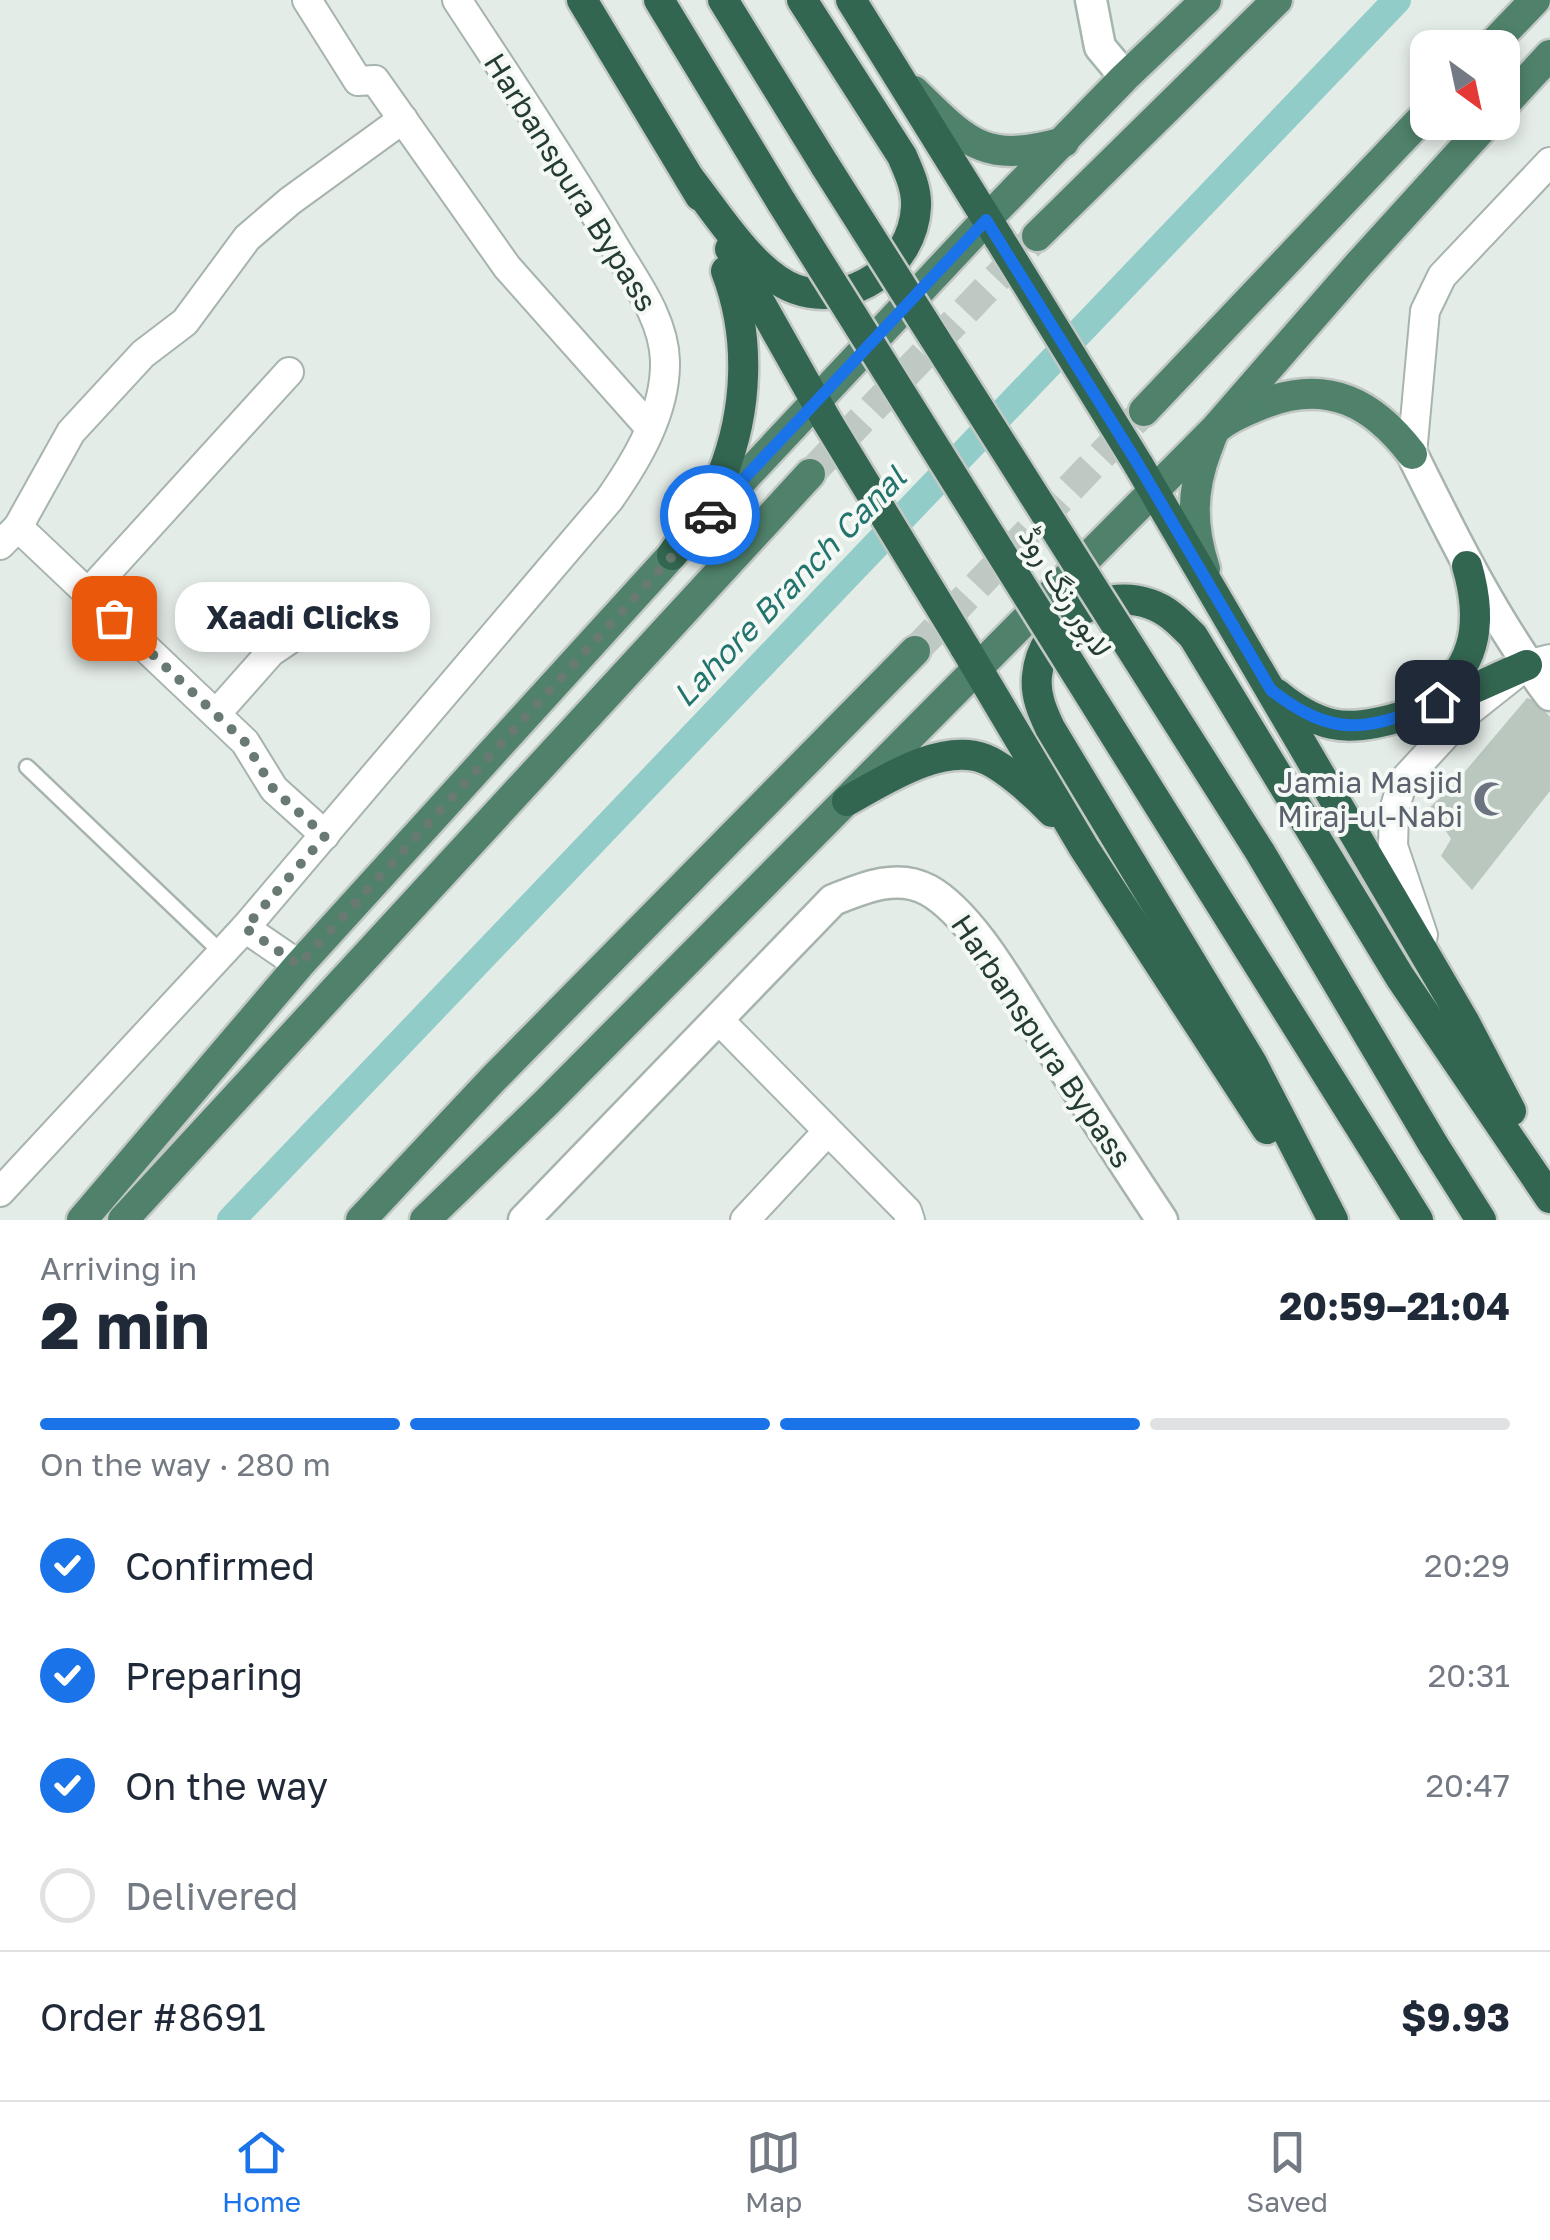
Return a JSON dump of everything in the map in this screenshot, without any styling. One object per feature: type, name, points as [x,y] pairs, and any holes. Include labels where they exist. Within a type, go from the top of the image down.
[{"type":"highway","points":[[582,0],[690,179],[822,412],[1084,848],[1325,1220]]},
{"type":"highway","name":"لاہور رنگ روڈ","points":[[658,0],[1418,1220]]},
{"type":"highway","name":"لاہور رنگ روڈ","points":[[724,0],[1260,852],[1481,1220]]},
{"type":"highway","points":[[690,179],[770,275],[796,289],[825,294],[854,289],[880,276],[898,257],[911,233],[916,207],[913,180],[902,156],[802,0]]},
{"type":"highway","points":[[852,0],[1210,586],[1437,974],[1550,1186]]},
{"type":"highway","points":[[82,1220],[299,965],[672,554],[822,412],[993,230],[1064,142],[1206,0]]},
{"type":"highway","points":[[1038,236],[1277,0]]},
{"type":"highway","points":[[1506,30],[1535,0]]},
{"type":"highway","points":[[1520,88],[1550,55]]},
{"type":"highway","points":[[901,78],[955,132],[980,147],[1009,153],[1064,142]]},
{"type":"highway","points":[[1144,411],[1410,131]]},
{"type":"highway","points":[[425,1220],[846,800],[971,658],[1215,430],[1472,140]]},
{"type":"highway","points":[[672,554],[721,479],[736,432],[742,392],[743,340],[738,304],[690,179]]},
{"type":"highway","points":[[1210,586],[1197,542],[1192,504],[1215,430],[1252,408],[1286,395],[1323,394],[1358,404],[1390,424],[1412,454]]},
{"type":"highway","points":[[123,1220],[810,474]]},
{"type":"highway","points":[[1407,714],[1440,692],[1462,666],[1475,634],[1476,599],[1467,566]]},
{"type":"highway","points":[[1333,1220],[1252,1063],[1050,728],[1039,703],[1037,676],[1043,650],[1058,628],[1079,610],[1102,601],[1128,599],[1154,604],[1176,617],[1193,636],[1400,977],[1550,1198]]},
{"type":"highway","points":[[362,1220],[494,1078],[915,650]]},
{"type":"highway","points":[[1271,690],[1300,712],[1335,725],[1372,725],[1538,662]]},
{"type":"highway","points":[[846,800],[910,766],[952,755],[984,758],[1038,797],[1084,848]]},
{"type":"street","points":[[306,0],[358,82],[376,80],[506,267],[650,428]]},
{"type":"street","name":"Harbanspura Bypass","points":[[0,1192],[325,836],[609,500],[650,428],[664,376],[665,356],[653,313],[576,181],[457,0]]},
{"type":"street","points":[[1091,0],[1100,47],[1125,77]]},
{"type":"street","points":[[325,836],[274,790],[245,742],[216,714],[88,593],[9,536],[71,432],[143,354],[185,322],[246,238],[403,119]]},
{"type":"street","points":[[1550,162],[1442,276],[1425,311],[1412,454],[1467,566],[1538,662],[1550,696]]},
{"type":"street","points":[[88,593],[289,372]]},
{"type":"street","points":[[216,714],[271,652],[311,624]]},
{"type":"street","points":[[1437,974],[1393,846],[1394,810],[1403,781],[1464,715],[1538,662]]},
{"type":"street","name":"Harbanspura Bypass","points":[[524,1220],[833,900],[901,881],[926,889],[950,905],[990,955],[1152,1216]]},
{"type":"street","points":[[245,928],[299,965]]},
{"type":"street","points":[[718,1019],[907,1211],[910,1220]]},
{"type":"street","points":[[746,1220],[827,1132]]},
{"type":"lane","points":[[28,767],[222,953]]},
{"type":"building","name":"Jamia Masjid Miraj-ul-Nabi","points":[[1527,698],[1537,701],[1550,717],[1550,791],[1472,890],[1441,856],[1451,839],[1430,807],[1451,788]]},
{"type":"waterway","name":"Lahore Branch Canal","points":[[231,1220],[1397,0]]},
{"type":"tunnel","points":[[810,474],[1037,236]]},
{"type":"tunnel","points":[[915,651],[1144,411]]},
{"type":"way so far","points":[[114,618],[245,742],[274,790],[325,836],[245,928],[299,965],[710,515]]},
{"type":"place","name":"Xaadi Clicks","points":[[114,618]]},
{"type":"place","name":"Jamia Masjid Miraj-ul-Nabi","points":[[1491,799]]},
{"type":"route","points":[[710,515],[986,220],[1138,464],[1271,690],[1300,712],[1335,725],[1372,725],[1437,702]]}]
